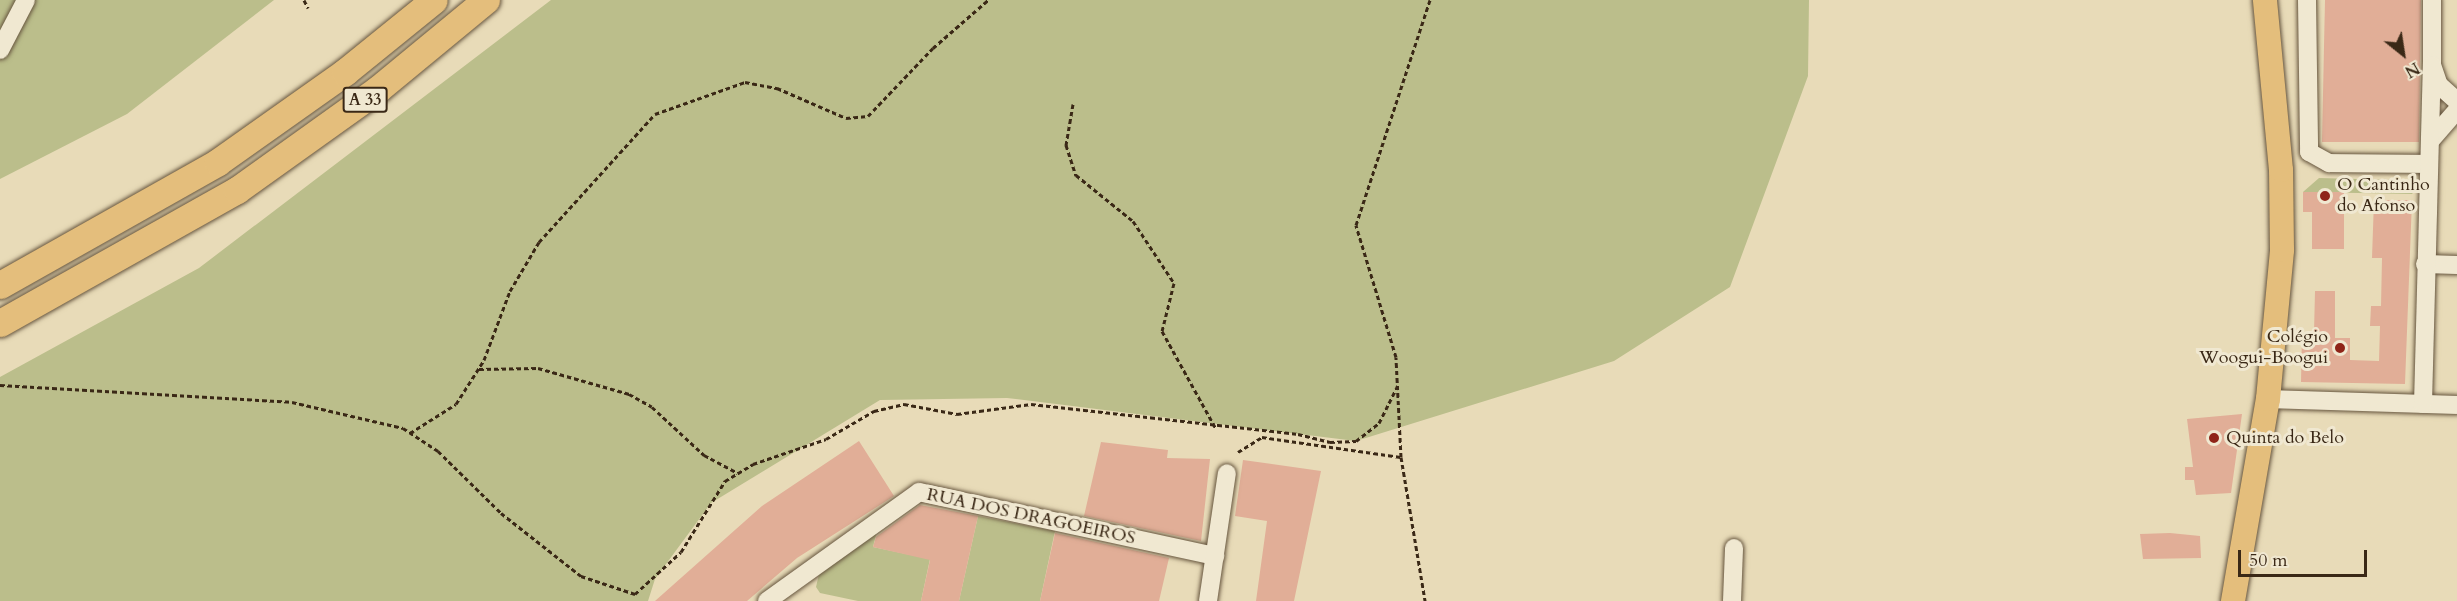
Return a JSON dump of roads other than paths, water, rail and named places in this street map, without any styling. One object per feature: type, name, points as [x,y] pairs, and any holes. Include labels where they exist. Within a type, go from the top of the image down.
[{"type":"highway","name":"A 33","points":[[0,285],[218,162],[345,72],[434,0]]},
{"type":"highway","name":"A 33","points":[[0,323],[237,190],[378,89],[486,0]]},
{"type":"main road","points":[[2233,601],[2268,399],[2282,227],[2265,0]]},
{"type":"street","points":[[0,50],[26,0]]},
{"type":"street","points":[[2307,0],[2309,152],[2330,163],[2427,164]]},
{"type":"street","points":[[2423,404],[2432,0]]},
{"type":"street","points":[[2432,64],[2439,85],[2457,101]]},
{"type":"street","points":[[2430,141],[2457,110]]},
{"type":"street","points":[[2425,264],[2457,265]]},
{"type":"street","points":[[2268,399],[2457,405]]},
{"type":"street","points":[[1208,601],[1227,473]]},
{"type":"street","name":"RUA DOS DRAGOEIROS","points":[[776,600],[919,492],[1215,556]]},
{"type":"street","points":[[1732,601],[1734,548]]},
{"type":"place","name":"O Cantinho do Afonso","points":[[2325,196]]},
{"type":"place","name":"Colégio Woogui-Boogui","points":[[2340,348]]},
{"type":"place","name":"Quinta do Belo","points":[[2214,438]]}]
